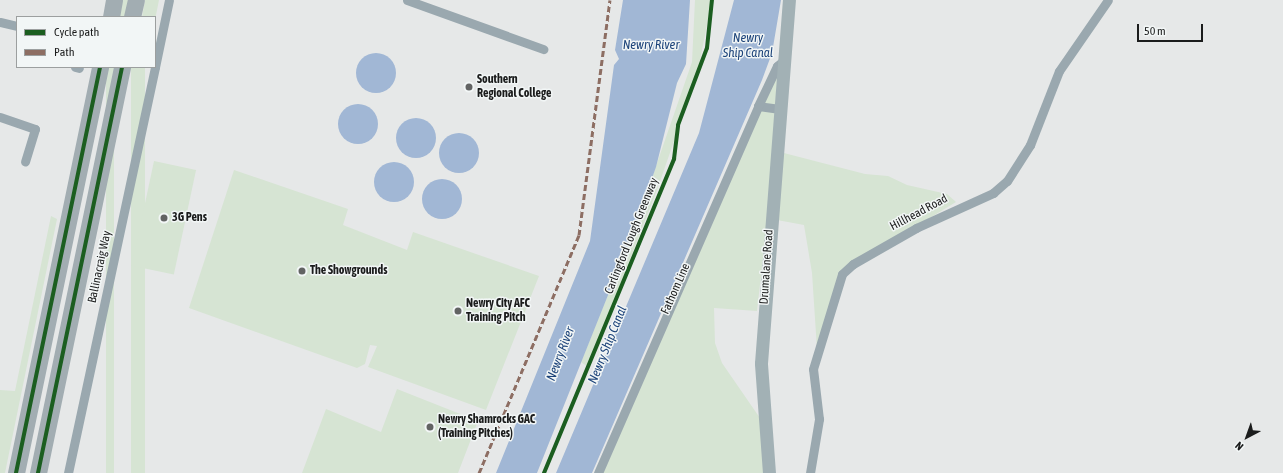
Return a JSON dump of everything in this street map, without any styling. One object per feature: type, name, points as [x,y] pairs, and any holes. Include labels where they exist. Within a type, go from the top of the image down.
[{"type":"highway","points":[[111,16],[114,0]]},
{"type":"highway","points":[[132,16],[136,0]]},
{"type":"highway","points":[[16,473],[100,68]]},
{"type":"highway","points":[[38,473],[122,68]]},
{"type":"main road","points":[[783,61],[788,0]]},
{"type":"main road","name":"Drumalane Road","points":[[769,473],[761,363],[783,61]]},
{"type":"street","name":"Ballinacraig Way","points":[[156,62],[169,0]]},
{"type":"street","points":[[407,0],[543,49]]},
{"type":"street","name":"Hillhead Road","points":[[810,473],[819,419],[813,370],[842,274],[853,264],[911,231],[951,209],[993,193],[1007,181],[1030,145],[1059,71],[1108,0]]},
{"type":"street","points":[[0,22],[16,26]]},
{"type":"street","name":"Fathom Line","points":[[598,473],[758,106],[777,66],[783,61]]},
{"type":"street","name":"Ballinacraig Way","points":[[68,473],[155,68]]},
{"type":"street","points":[[758,106],[780,109]]},
{"type":"street","points":[[0,117],[34,129],[25,162]]},
{"type":"green space","points":[[120,0],[129,0],[125,16],[116,16]]},
{"type":"green space","points":[[145,0],[159,0],[156,16],[142,16]]},
{"type":"green space","points":[[695,0],[712,0],[697,75],[657,190],[588,367],[581,362],[637,221],[692,62]]},
{"type":"green space","points":[[778,65],[769,205],[757,311],[714,308],[715,343],[722,363],[762,421],[765,473],[598,473]]},
{"type":"green space","points":[[106,68],[114,68],[114,473],[106,473]]},
{"type":"green space","points":[[131,68],[145,68],[145,473],[131,473]]},
{"type":"green space","points":[[780,152],[865,174],[888,176],[907,185],[947,194],[956,202],[849,267],[817,349],[812,273],[804,225],[777,220]]},
{"type":"green space","name":"3G Pens","points":[[154,161],[196,170],[174,275],[132,266]]},
{"type":"green space","points":[[234,170],[348,209],[343,225],[407,250],[413,232],[539,276],[486,410],[368,367],[377,346],[370,345],[365,364],[357,368],[189,308]]},
{"type":"green space","points":[[51,216],[57,219],[5,473],[0,473],[0,390],[15,391]]},
{"type":"green space","name":"Newry Shamrocks GAC (Training Pitches)","points":[[397,389],[478,421],[458,473],[302,473],[326,409],[381,432]]},
{"type":"water","name":"Newry River","points":[[623,0],[690,0],[686,64],[677,83],[656,167],[632,235],[537,473],[496,473],[590,241],[614,65],[619,59],[615,50]]},
{"type":"water","name":"Newry Ship Canal","points":[[734,0],[781,0],[772,53],[762,80],[592,473],[556,473],[699,133]]},
{"type":"water","points":[[380,53],[387,56],[393,62],[396,73],[395,81],[387,90],[380,93],[372,93],[365,90],[357,81],[356,69],[359,62],[368,54]]},
{"type":"water","points":[[362,104],[369,107],[375,113],[378,124],[377,132],[369,141],[362,144],[354,144],[347,141],[339,132],[338,120],[341,113],[350,105]]},
{"type":"water","points":[[420,118],[427,121],[433,127],[436,138],[435,146],[427,155],[420,158],[412,158],[405,155],[397,146],[396,134],[399,127],[408,119]]},
{"type":"water","points":[[463,133],[470,136],[476,142],[479,153],[478,161],[470,170],[463,173],[455,173],[448,170],[440,161],[439,149],[442,142],[451,134]]},
{"type":"water","points":[[398,162],[405,165],[411,171],[414,182],[413,190],[405,199],[398,202],[390,202],[383,199],[375,190],[374,178],[377,171],[386,163]]},
{"type":"water","points":[[446,179],[453,182],[459,188],[462,199],[461,207],[453,216],[446,219],[438,219],[431,216],[423,207],[422,195],[425,188],[434,180]]},
{"type":"marked path","points":[[479,473],[579,235],[610,0]]},
{"type":"cycle path","name":"Carlingford Lough Greenway","points":[[544,473],[674,159],[678,125],[707,48],[712,0]]},
{"type":"cycle path","points":[[16,473],[100,68]]},
{"type":"cycle path","points":[[38,473],[122,68]]},
{"type":"place","name":"Southern Regional College","points":[[469,87]]},
{"type":"place","name":"3G Pens","points":[[164,218]]},
{"type":"place","name":"The Showgrounds","points":[[302,271]]},
{"type":"place","name":"Newry City AFC Training Pitch","points":[[458,311]]},
{"type":"place","name":"Newry Shamrocks GAC (Training Pitches)","points":[[430,427]]}]
